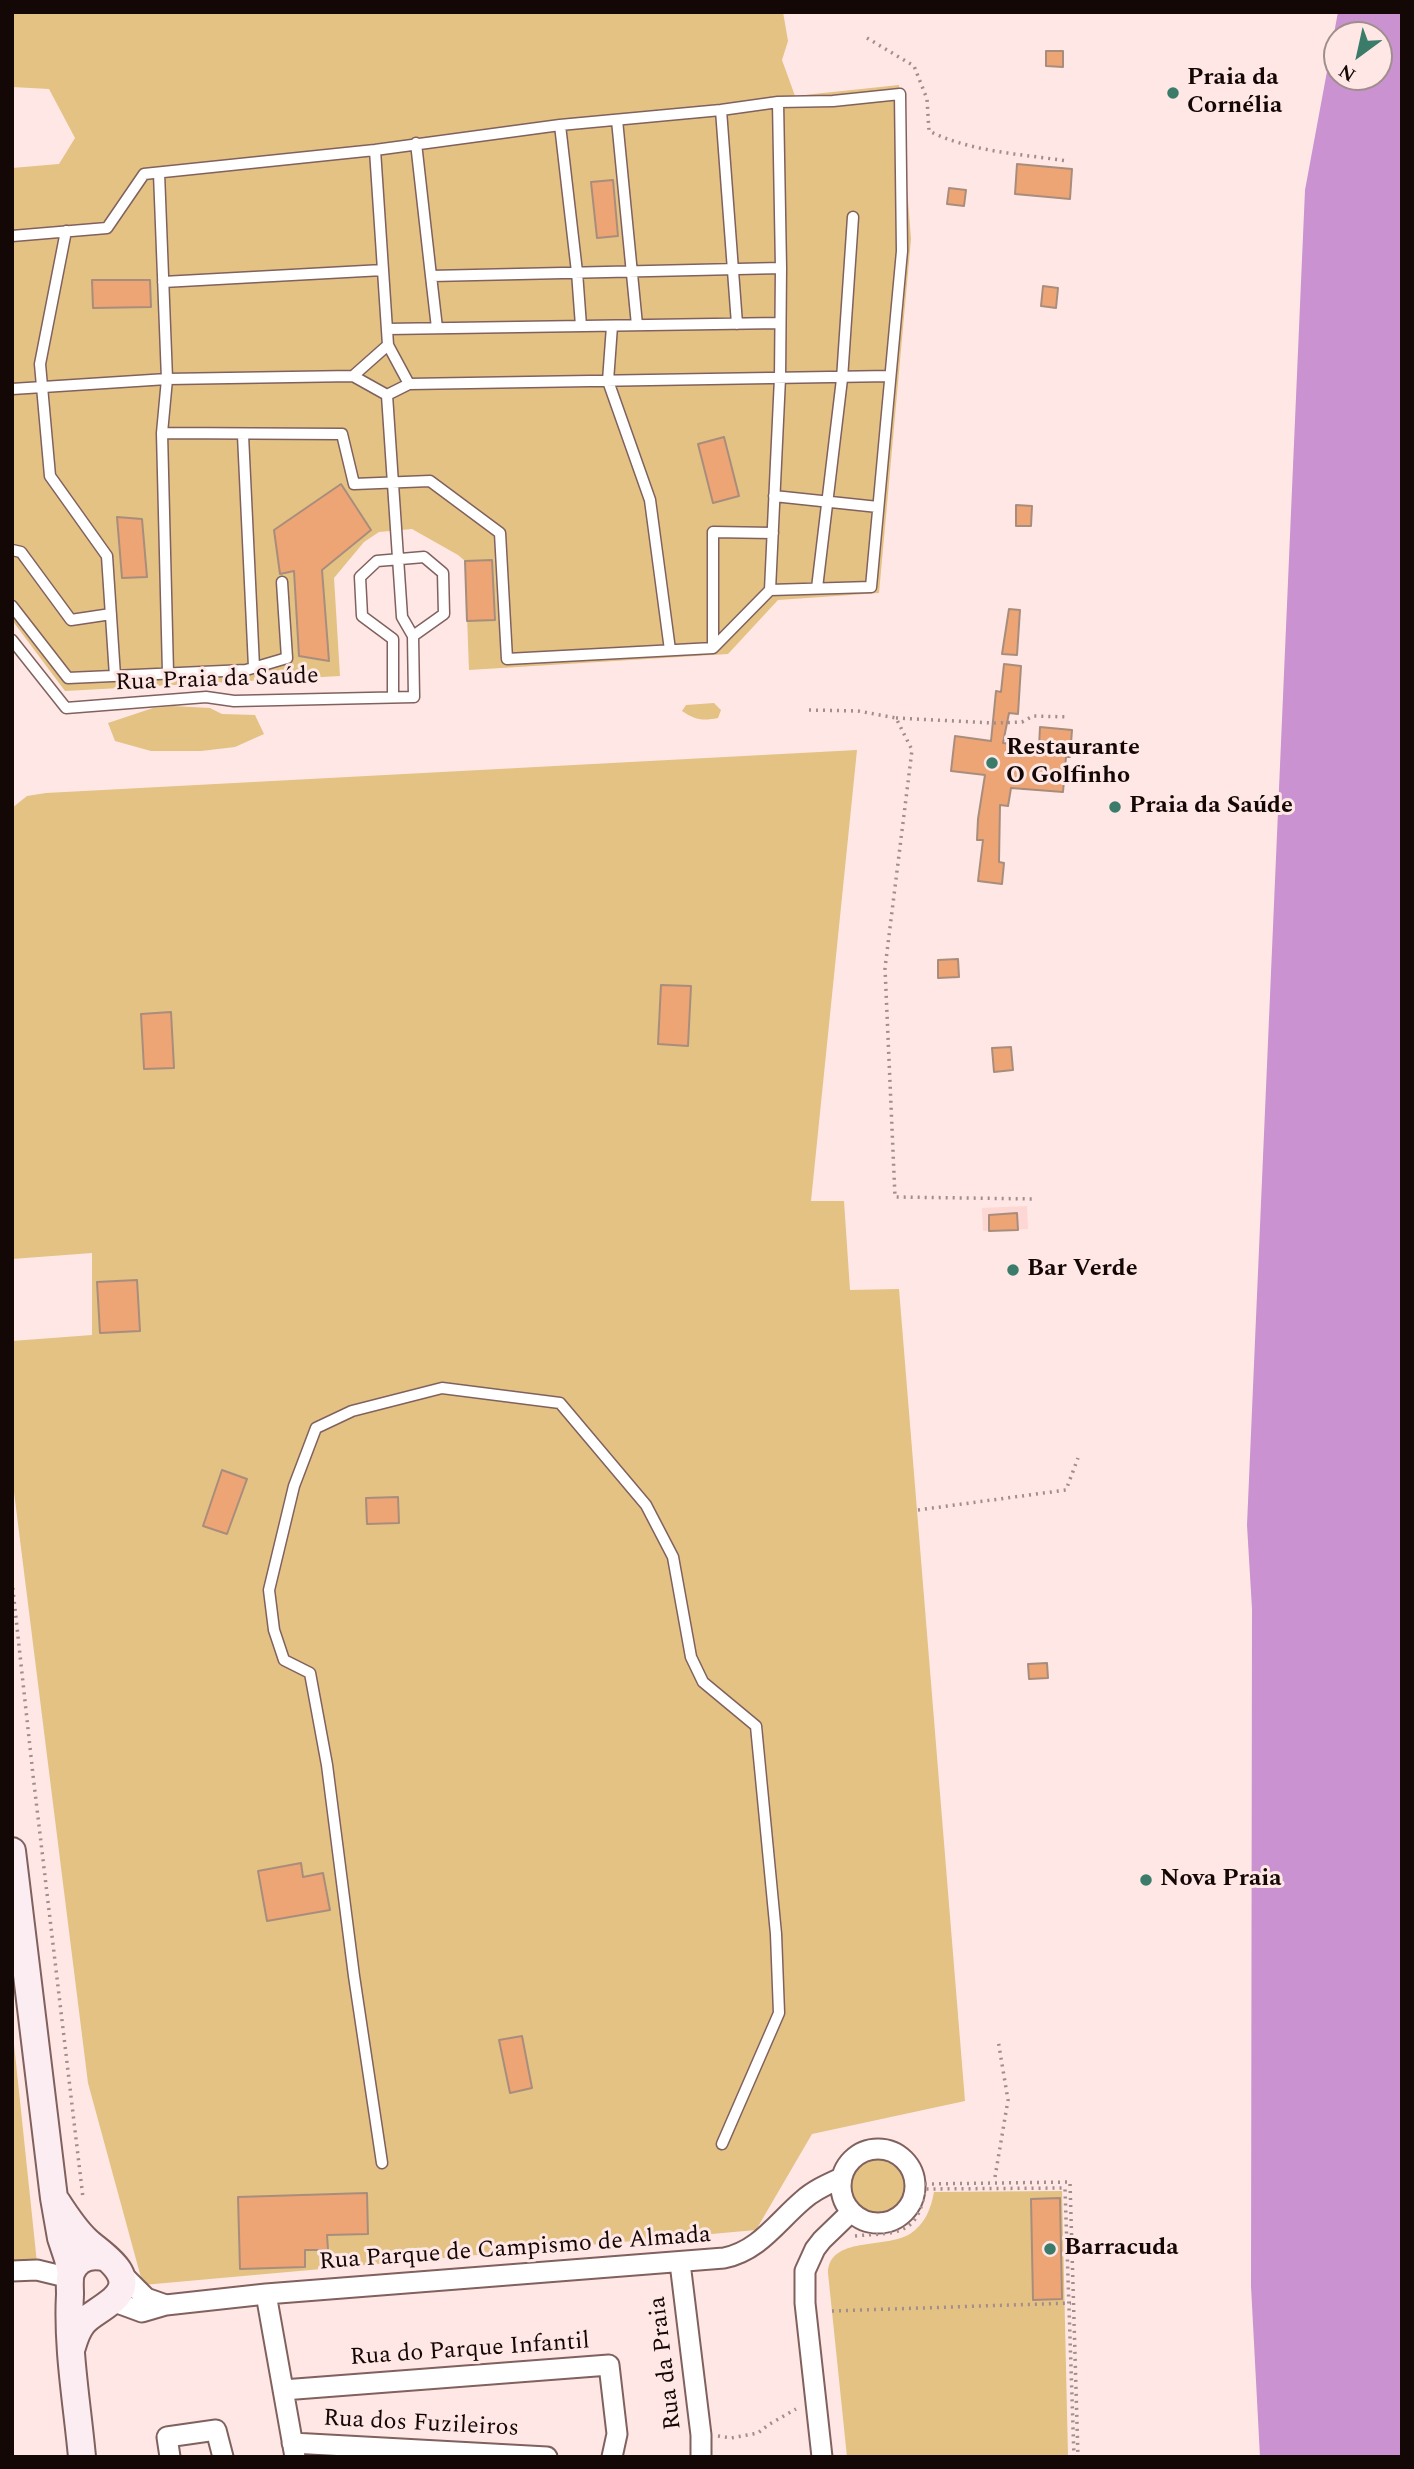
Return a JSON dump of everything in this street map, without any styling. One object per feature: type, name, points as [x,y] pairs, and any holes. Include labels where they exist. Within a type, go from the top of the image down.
[{"type":"main road","points":[[12,1851],[61,2238],[68,2259],[73,2293],[87,2305],[108,2303]]},
{"type":"main road","points":[[54,2198],[77,2230],[113,2264],[121,2287],[108,2303],[82,2322],[72,2347]]},
{"type":"main road","points":[[82,2457],[68,2323],[70,2278],[74,2266],[89,2256],[98,2255],[113,2264]]},
{"type":"street","points":[[874,2149],[896,2154],[912,2171],[915,2182],[910,2204],[894,2220],[872,2223],[851,2213],[842,2196],[841,2178],[846,2167],[853,2158],[874,2149]]},
{"type":"street","name":"Rua Parque de Campismo de Almada","points":[[108,2303],[142,2312],[166,2305],[266,2294],[680,2263],[738,2256],[749,2250],[813,2191],[841,2178]]},
{"type":"street","points":[[822,2457],[805,2303],[805,2271],[809,2259],[822,2240],[851,2213]]},
{"type":"street","name":"Rua da Praia","points":[[680,2263],[701,2435],[701,2457]]},
{"type":"street","points":[[113,2264],[146,2298],[166,2305]]},
{"type":"street","points":[[12,2271],[37,2270],[70,2278]]},
{"type":"street","points":[[266,2294],[293,2450]]},
{"type":"street","name":"Rua do Parque Infantil","points":[[283,2390],[609,2365],[617,2434],[612,2457]]},
{"type":"street","points":[[170,2457],[167,2437],[216,2430],[223,2457]]},
{"type":"street","name":"Rua dos Fuzileiros","points":[[293,2450],[547,2457]]},
{"type":"lane","points":[[12,236],[107,228],[144,174],[375,150],[560,125],[778,102],[833,101],[900,94],[902,251],[871,587],[770,590]]},
{"type":"lane","points":[[162,433],[342,434],[354,484],[430,481],[500,533],[507,659],[713,648],[770,590],[780,378],[778,102]]},
{"type":"lane","points":[[721,110],[737,324]]},
{"type":"lane","points":[[617,120],[637,325]]},
{"type":"lane","points":[[560,125],[581,326]]},
{"type":"lane","points":[[416,143],[437,328]]},
{"type":"lane","points":[[375,150],[388,345],[409,384]]},
{"type":"lane","points":[[159,173],[167,379],[162,433],[168,673]]},
{"type":"lane","points":[[817,588],[842,379],[853,217]]},
{"type":"lane","points":[[66,231],[40,364],[50,477],[107,556],[115,676]]},
{"type":"lane","points":[[431,276],[781,268]]},
{"type":"lane","points":[[163,282],[383,270]]},
{"type":"lane","points":[[387,329],[780,323]]},
{"type":"lane","points":[[612,326],[608,381],[650,500],[670,650]]},
{"type":"lane","points":[[353,376],[388,345]]},
{"type":"lane","points":[[12,389],[167,379],[353,376],[387,396]]},
{"type":"lane","points":[[387,396],[409,384],[842,379],[890,376]]},
{"type":"lane","points":[[387,396],[402,617],[393,639],[393,697]]},
{"type":"lane","points":[[243,435],[254,667]]},
{"type":"lane","points":[[774,496],[878,507]]},
{"type":"lane","points":[[713,648],[713,532],[773,533]]},
{"type":"lane","points":[[12,550],[21,552],[71,620],[111,614]]},
{"type":"lane","points":[[393,639],[362,616],[360,578],[377,561],[424,557],[443,573],[444,614],[413,636],[402,617]]},
{"type":"lane","points":[[12,606],[68,678],[246,670],[287,658],[282,582]]},
{"type":"lane","name":"Rua Praia da Saúde","points":[[12,640],[66,708],[206,697],[234,701],[414,696],[413,636]]},
{"type":"lane","points":[[382,2163],[354,1976],[327,1765],[310,1673],[285,1660],[274,1630],[269,1590],[294,1486],[316,1428],[352,1411],[442,1388],[560,1403],[646,1505],[673,1558],[691,1657],[703,1682],[756,1726],[776,1934],[779,2013],[722,2144]]},
{"type":"path","points":[[867,38],[914,66],[927,99],[929,131],[947,140],[974,146],[1067,160]]},
{"type":"path","points":[[809,710],[858,711],[896,718],[994,723],[1022,722],[1033,716],[1069,717]]},
{"type":"path","points":[[896,718],[912,750],[885,968],[895,1197],[1036,1199]]},
{"type":"path","points":[[918,1510],[1066,1490],[1078,1458]]},
{"type":"path","points":[[12,1581],[86,2206]]},
{"type":"path","points":[[995,2177],[1008,2100],[998,2040]]},
{"type":"path","points":[[925,2186],[1070,2182],[1071,2303]]},
{"type":"path","points":[[853,2237],[889,2235],[900,2230],[918,2214],[925,2186]]},
{"type":"path","points":[[925,2186],[1065,2188],[1076,2457]]},
{"type":"path","points":[[832,2311],[1071,2303]]},
{"type":"path","points":[[701,2435],[731,2438],[755,2434],[796,2409]]},
{"type":"shaded area","points":[[12,12],[783,12],[788,41],[782,60],[795,96],[899,85],[911,239],[879,593],[778,600],[728,654],[469,670],[465,561],[412,529],[379,532],[364,542],[334,578],[340,676],[65,691],[12,620],[12,168],[59,164],[75,138],[49,89],[12,87]]},
{"type":"shaded area","points":[[1338,12],[1402,12],[1402,2457],[1260,2457],[1251,2286],[1252,1609],[1247,1525],[1305,190],[1323,91],[1393,91],[1393,21],[1336,21]]},
{"type":"shaded area","points":[[714,703],[721,710],[718,718],[699,719],[682,711],[686,705]]},
{"type":"shaded area","points":[[153,708],[210,708],[222,714],[255,715],[264,734],[235,747],[201,751],[151,751],[115,741],[108,723]]},
{"type":"shaded area","points":[[857,750],[811,1201],[844,1201],[850,1290],[899,1289],[965,2101],[812,2134],[756,2230],[143,2285],[88,2083],[12,1476],[12,1341],[92,1335],[92,1253],[12,1259],[12,808],[27,796],[46,793]]},
{"type":"shaded area","points":[[1027,1206],[1028,1229],[983,1231],[982,1208]]},
{"type":"shaded area","points":[[12,2025],[37,2263],[12,2265]]},
{"type":"shaded area","points":[[878,2157],[889,2159],[902,2170],[907,2186],[905,2197],[894,2210],[878,2215],[867,2213],[854,2202],[849,2186],[851,2175],[862,2162]]},
{"type":"shaded area","points":[[1062,2191],[1068,2457],[847,2457],[828,2273],[831,2261],[838,2253],[848,2248],[910,2234],[920,2226],[926,2216],[934,2192]]},
{"type":"building","points":[[1046,51],[1063,51],[1063,67],[1046,66]]},
{"type":"building","points":[[1017,164],[1072,169],[1070,199],[1015,194]]},
{"type":"building","points":[[613,180],[618,236],[597,238],[591,182]]},
{"type":"building","points":[[949,188],[966,190],[964,206],[947,204]]},
{"type":"building","points":[[92,280],[150,280],[151,307],[93,308]]},
{"type":"building","points":[[1043,286],[1058,288],[1056,308],[1041,306]]},
{"type":"building","points":[[724,437],[739,496],[713,503],[698,444]]},
{"type":"building","points":[[341,484],[371,530],[322,570],[329,661],[299,656],[294,571],[280,574],[274,530]]},
{"type":"building","points":[[1016,505],[1032,506],[1031,526],[1016,526]]},
{"type":"building","points":[[117,517],[142,519],[147,577],[122,578]]},
{"type":"building","points":[[492,560],[495,620],[467,621],[465,561]]},
{"type":"building","points":[[1009,609],[1020,610],[1017,655],[1002,654]]},
{"type":"building","points":[[1004,664],[1021,666],[1018,714],[1009,713],[1003,743],[1039,747],[1040,727],[1072,730],[1063,792],[1011,788],[1008,806],[1000,805],[999,862],[1004,863],[1002,884],[978,881],[983,840],[977,840],[978,819],[985,775],[951,771],[955,736],[991,741],[996,691],[1001,692]]},
{"type":"building","points":[[958,959],[959,977],[938,978],[938,960]]},
{"type":"building","points":[[661,985],[691,986],[688,1046],[658,1044]]},
{"type":"building","points":[[171,1012],[174,1068],[144,1069],[141,1014]]},
{"type":"building","points":[[1011,1047],[1013,1070],[994,1072],[992,1048]]},
{"type":"building","points":[[1017,1213],[1018,1230],[989,1231],[989,1215]]},
{"type":"building","points":[[137,1280],[140,1331],[100,1333],[97,1282]]},
{"type":"building","points":[[222,1470],[247,1479],[227,1534],[203,1526]]},
{"type":"building","points":[[398,1497],[399,1523],[367,1524],[366,1498]]},
{"type":"building","points":[[1047,1663],[1048,1678],[1029,1679],[1028,1664]]},
{"type":"building","points":[[301,1863],[303,1877],[323,1873],[330,1910],[267,1921],[258,1871]]},
{"type":"building","points":[[522,2036],[532,2088],[510,2093],[499,2040]]},
{"type":"building","points":[[367,2193],[368,2234],[327,2235],[328,2250],[305,2250],[305,2267],[240,2269],[238,2197]]},
{"type":"building","points":[[1060,2198],[1062,2299],[1033,2300],[1031,2199]]},
{"type":"place","name":"Praia da Cornélia","points":[[1173,93]]},
{"type":"place","name":"Restaurante O Golfinho","points":[[992,763]]},
{"type":"place","name":"Praia da Saúde","points":[[1115,807]]},
{"type":"place","name":"Bar Verde","points":[[1013,1270]]},
{"type":"place","name":"Nova Praia","points":[[1146,1880]]},
{"type":"place","name":"Barracuda","points":[[1050,2249]]}]
